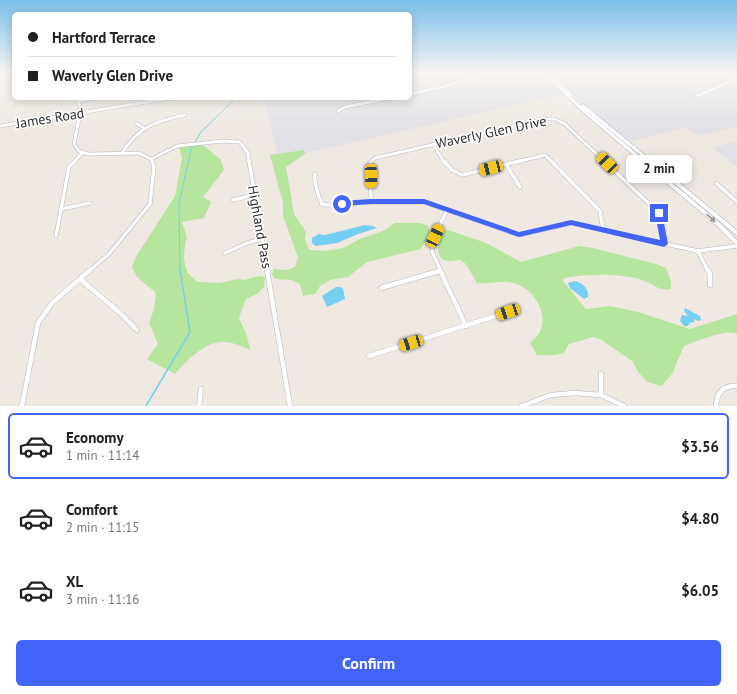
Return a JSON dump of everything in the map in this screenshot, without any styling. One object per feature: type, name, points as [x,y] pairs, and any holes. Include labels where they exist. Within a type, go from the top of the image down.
[{"type":"street","points":[[563,92],[584,111],[712,218],[737,243]]},
{"type":"street","points":[[568,92],[737,233]]},
{"type":"street","points":[[697,96],[702,92]]},
{"type":"street","points":[[22,406],[38,323],[52,303],[109,254],[150,204],[154,167],[151,159],[139,153],[82,153],[74,144],[81,108],[77,100]]},
{"type":"street","name":"James Road","points":[[0,126],[160,100]]},
{"type":"street","points":[[338,111],[345,107],[380,100]]},
{"type":"street","points":[[122,153],[128,142],[144,128],[169,118],[186,115]]},
{"type":"street","name":"Waverly Glen Drive","points":[[371,202],[370,163],[375,158],[545,119],[555,119],[565,124],[659,213],[664,244]]},
{"type":"street","points":[[136,123],[144,128]]},
{"type":"street","name":"Highland Pass","points":[[151,159],[177,146],[223,141],[240,142],[248,153],[290,406]]},
{"type":"street","points":[[434,144],[447,165],[453,171],[462,175],[546,155],[600,211],[603,230]]},
{"type":"street","points":[[56,236],[69,167],[82,153]]},
{"type":"street","points":[[506,164],[520,187]]},
{"type":"street","points":[[315,174],[314,179],[322,204],[424,202],[519,235],[571,222],[698,251],[737,246]]},
{"type":"street","points":[[716,183],[737,202]]},
{"type":"street","points":[[233,200],[254,196]]},
{"type":"street","points":[[61,209],[90,203]]},
{"type":"street","points":[[447,210],[435,236],[432,252],[439,271],[466,326]]},
{"type":"street","points":[[225,253],[247,243],[262,239]]},
{"type":"street","points":[[698,251],[710,274],[710,285]]},
{"type":"street","points":[[381,288],[439,271]]},
{"type":"street","points":[[80,279],[120,313],[137,330]]},
{"type":"street","points":[[369,356],[508,312]]},
{"type":"street","points":[[601,374],[601,395]]},
{"type":"street","points":[[716,406],[716,400],[720,391],[730,385],[737,386]]},
{"type":"street","points":[[199,406],[201,389]]},
{"type":"street","points":[[522,406],[551,395],[575,393],[601,395],[624,406]]},
{"type":"shaded area","points":[[412,92],[737,92],[737,126],[698,136],[687,127],[628,142],[570,93],[279,159],[264,100],[412,100]]},
{"type":"shaded area","points":[[737,141],[737,167],[713,148]]},
{"type":"green space","points":[[202,144],[221,160],[224,170],[203,197],[211,202],[204,218],[182,222],[187,237],[184,256],[185,266],[188,273],[197,282],[220,283],[237,279],[244,280],[259,276],[265,277],[264,287],[257,294],[246,299],[239,318],[247,336],[250,350],[227,342],[214,343],[201,349],[175,374],[147,359],[158,344],[149,323],[154,309],[156,293],[137,277],[132,267],[137,255],[175,196],[182,158],[179,148]]},
{"type":"green space","points":[[304,150],[305,154],[286,167],[294,214],[306,232],[305,239],[309,250],[326,251],[343,248],[362,238],[383,231],[395,223],[420,223],[428,226],[430,232],[421,249],[367,262],[348,277],[330,280],[320,286],[315,294],[303,296],[300,284],[291,280],[275,279],[272,274],[274,269],[287,270],[295,267],[298,257],[283,216],[283,203],[270,155]]},
{"type":"green space","points":[[448,230],[486,243],[521,262],[579,246],[593,248],[656,264],[666,268],[671,281],[671,289],[662,289],[642,280],[614,275],[593,275],[564,278],[563,281],[586,309],[610,306],[638,312],[690,329],[737,314],[737,334],[719,334],[684,346],[672,374],[661,386],[648,382],[639,373],[632,361],[600,339],[593,337],[569,344],[564,353],[555,355],[537,355],[530,343],[540,332],[542,323],[540,307],[536,300],[531,293],[516,284],[508,282],[477,283],[466,264],[460,260],[448,261],[442,259],[438,252],[438,248],[443,232]]},
{"type":"water","points":[[365,225],[377,228],[337,243],[316,246],[312,243],[312,238],[319,234],[325,235]]},
{"type":"water","points":[[575,281],[581,283],[585,287],[588,291],[588,297],[584,299],[570,288],[568,283]]},
{"type":"water","points":[[336,287],[343,289],[345,299],[327,307],[322,296]]},
{"type":"water","points":[[685,308],[700,316],[701,320],[698,321],[694,319],[694,322],[690,323],[688,326],[684,326],[680,321],[682,315],[688,316],[684,311]]},
{"type":"waterway","points":[[195,142],[201,132],[234,100]]},
{"type":"waterway","points":[[180,271],[179,204],[191,149],[194,145]]},
{"type":"waterway","points":[[146,406],[190,332],[180,270]]},
{"type":"route","points":[[342,204],[371,202],[424,202],[519,235],[571,222],[664,244],[659,213]]}]
